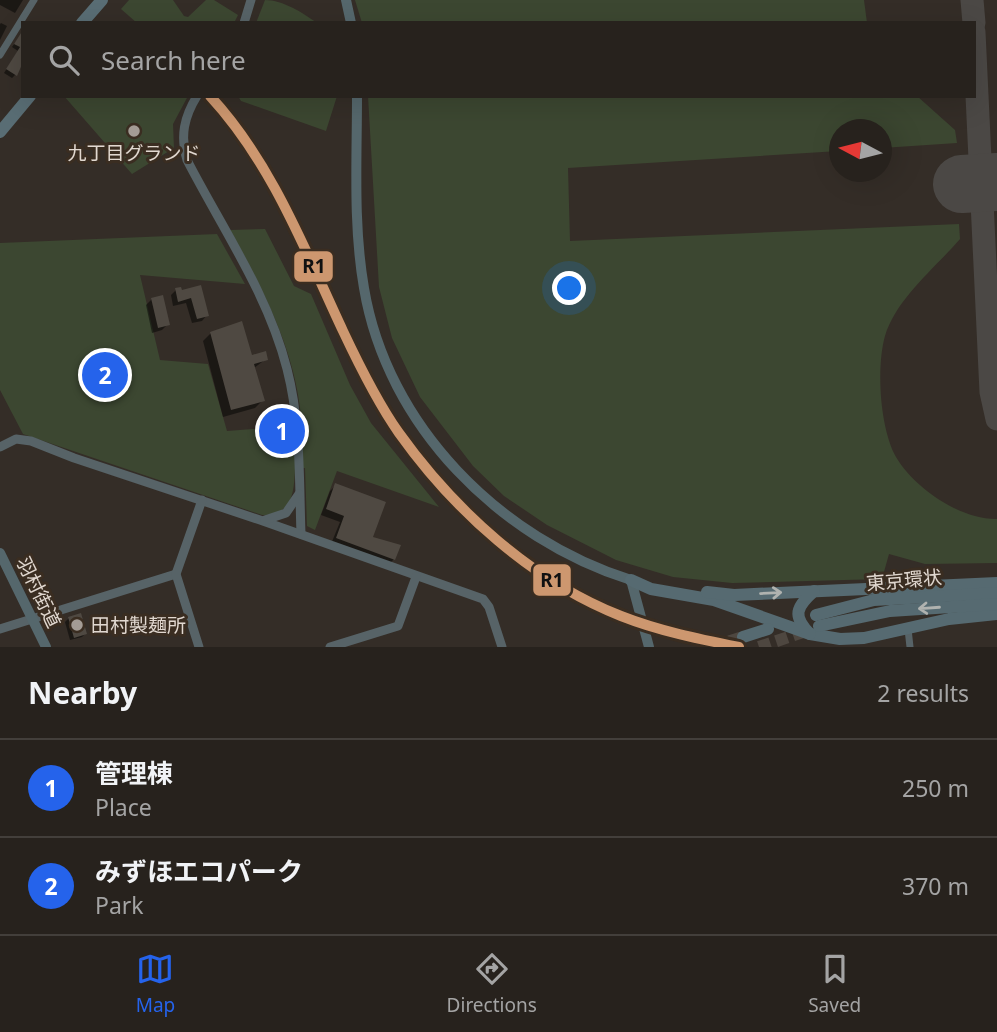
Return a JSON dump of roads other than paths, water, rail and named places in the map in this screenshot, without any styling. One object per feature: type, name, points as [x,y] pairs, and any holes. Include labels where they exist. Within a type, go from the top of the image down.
[{"type":"highway","points":[[631,580],[734,594],[997,583]]},
{"type":"highway","points":[[631,580],[651,589],[714,600],[815,625],[840,639],[863,638],[949,620],[997,614]]},
{"type":"highway","points":[[814,591],[799,606],[798,614],[801,625],[815,625]]},
{"type":"highway","name":"東京環状","points":[[815,625],[873,600],[997,593]]},
{"type":"highway","name":"東京環状","points":[[815,625],[890,611],[997,604]]},
{"type":"highway","points":[[743,637],[768,629]]},
{"type":"main road","points":[[84,21],[102,0]]},
{"type":"main road","points":[[94,21],[111,0]]},
{"type":"main road","points":[[346,0],[351,21]]},
{"type":"main road","points":[[0,119],[21,94]]},
{"type":"main road","points":[[0,132],[28,98]]},
{"type":"main road","points":[[357,98],[358,241],[364,288],[383,353],[418,421],[478,492],[517,524],[559,551],[606,573],[631,580],[649,647]]},
{"type":"main road","name":"羽村街道","points":[[0,553],[46,647]]},
{"type":"street","points":[[0,55],[34,0]]},
{"type":"street","points":[[245,21],[251,0]]},
{"type":"street","points":[[196,98],[184,123],[184,150],[187,160],[263,304],[282,350],[291,387],[297,427],[301,534]]},
{"type":"street","points":[[0,447],[23,438],[483,600],[489,607],[502,647]]},
{"type":"street","points":[[260,520],[272,519],[286,513],[299,492]]},
{"type":"street","points":[[199,647],[176,574],[202,500]]},
{"type":"street","points":[[0,628],[176,574]]},
{"type":"street","points":[[330,647],[398,626],[416,577]]},
{"type":"street","points":[[908,629],[910,647]]},
{"type":"tunnel","points":[[759,647],[809,630]]},
{"type":"tunnel","points":[[712,647],[743,637]]},
{"type":"place","name":"九丁目グランド","points":[[134,131]]},
{"type":"place","name":"みずほエコパーク","points":[[105,375]]},
{"type":"place","name":"管理棟","points":[[282,431]]},
{"type":"place","name":"田村製麺所","points":[[77,625]]}]
